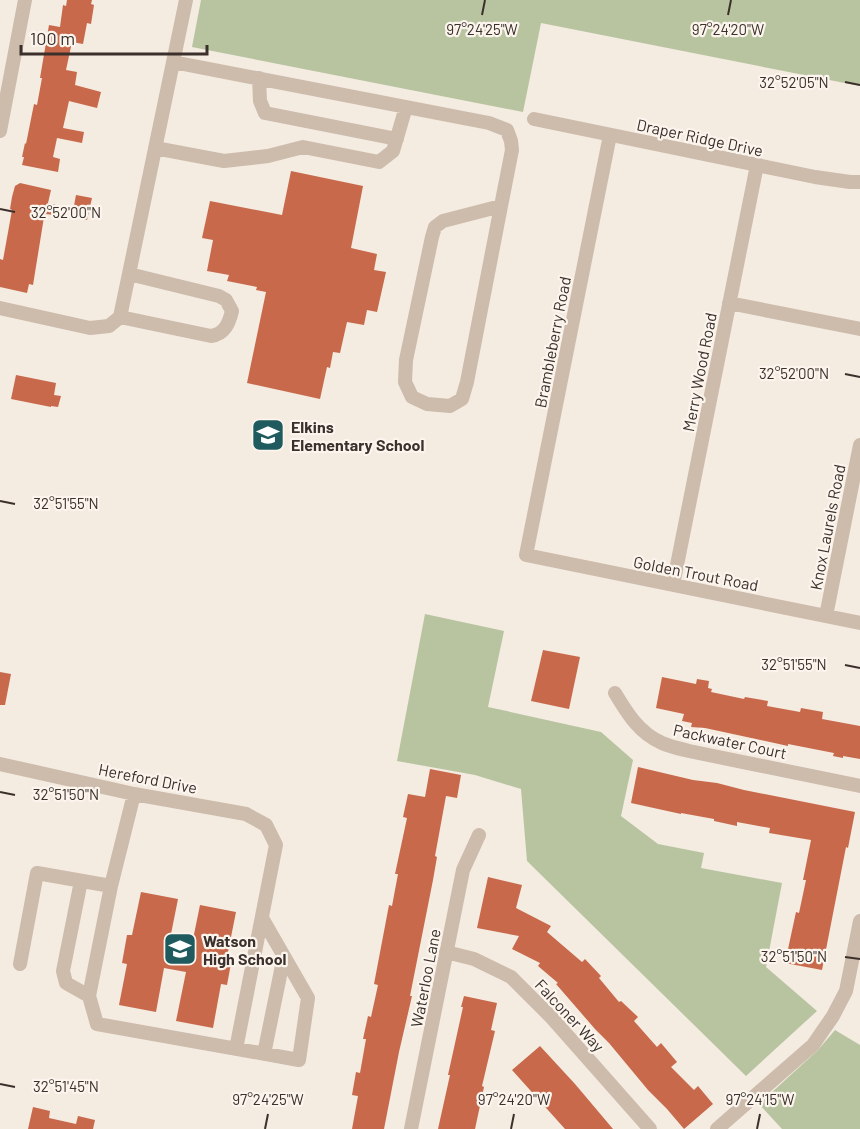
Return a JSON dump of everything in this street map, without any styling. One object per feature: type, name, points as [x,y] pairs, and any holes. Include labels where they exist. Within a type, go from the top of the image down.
[{"type":"street","points":[[0,131],[25,0]]},
{"type":"street","points":[[0,308],[90,328],[109,326],[120,317],[186,0]]},
{"type":"street","points":[[173,62],[489,123],[507,130],[512,150],[467,382],[462,399],[450,406],[427,404],[412,397],[405,382],[406,360],[435,227],[443,221],[501,206]]},
{"type":"street","points":[[259,78],[260,101],[265,112],[397,139]]},
{"type":"street","points":[[155,148],[224,162],[268,156],[303,147],[379,162],[393,151],[406,107]]},
{"type":"street","name":"Draper Ridge Drive","points":[[534,119],[815,177],[860,182]]},
{"type":"street","name":"Brambleberry Road","points":[[526,555],[610,135]]},
{"type":"street","name":"Merry Wood Road","points":[[673,585],[757,165]]},
{"type":"street","points":[[120,317],[211,336],[224,330],[230,321],[232,311],[226,300],[219,296],[129,274]]},
{"type":"street","points":[[729,303],[860,329]]},
{"type":"street","name":"Knox Laurels Road","points":[[826,616],[860,445]]},
{"type":"street","name":"Golden Trout Road","points":[[526,555],[860,622]]},
{"type":"street","name":"Packwater Court","points":[[615,693],[630,718],[647,734],[662,743],[689,751],[860,786]]},
{"type":"street","name":"Hereford Drive","points":[[0,764],[134,794],[246,814],[266,825],[276,845],[262,918]]},
{"type":"street","points":[[134,794],[111,886],[89,996],[97,1024],[299,1060],[308,998],[262,918]]},
{"type":"street","name":"Waterloo Lane","points":[[411,1129],[463,870],[479,835]]},
{"type":"street","points":[[20,964],[37,873],[111,886]]},
{"type":"street","points":[[81,881],[63,972],[66,983],[89,996]]},
{"type":"street","points":[[236,1049],[262,918]]},
{"type":"street","points":[[717,1129],[813,1045],[833,1016],[846,991],[860,921]]},
{"type":"street","name":"Falconer Way","points":[[446,952],[474,959],[511,977],[552,1018],[650,1129]]},
{"type":"street","points":[[264,1054],[284,956]]},
{"type":"green space","points":[[201,0],[860,0],[860,86],[541,23],[523,112],[192,47]]},
{"type":"green space","points":[[425,614],[504,631],[488,707],[601,732],[633,760],[621,816],[658,844],[704,853],[701,868],[782,883],[766,967],[817,1011],[746,1076],[527,861],[521,789],[475,775],[397,761]]},
{"type":"green space","points":[[835,1030],[860,1045],[860,1129],[782,1129],[759,1104],[818,1050]]},
{"type":"building","points":[[67,0],[92,0],[91,4],[94,5],[91,24],[87,23],[83,44],[72,42],[66,70],[77,72],[75,85],[101,92],[97,108],[69,101],[63,128],[84,132],[82,143],[57,138],[53,157],[60,159],[58,172],[22,165],[24,157],[22,157],[34,104],[37,105],[49,25],[60,27],[63,5],[66,6]]},
{"type":"building","points":[[291,171],[363,186],[351,248],[377,254],[374,270],[386,272],[377,312],[367,310],[364,325],[347,322],[340,353],[333,352],[330,368],[327,367],[320,399],[247,383],[266,292],[256,290],[257,287],[227,281],[229,275],[207,271],[213,240],[202,238],[210,201],[282,215]]},
{"type":"building","points":[[20,183],[51,190],[48,203],[56,205],[54,215],[46,214],[44,217],[33,285],[29,284],[27,293],[0,287],[0,259],[3,260],[12,210],[10,209],[12,197],[15,186]]},
{"type":"building","points":[[76,195],[92,198],[87,220],[72,216]]},
{"type":"building","points":[[16,375],[56,383],[54,395],[61,396],[58,407],[11,399]]},
{"type":"building","points":[[543,650],[580,657],[569,709],[531,701]]},
{"type":"building","points":[[0,672],[11,674],[5,705],[0,705]]},
{"type":"building","points":[[662,677],[696,684],[697,679],[709,681],[708,688],[712,689],[711,692],[768,701],[767,706],[800,712],[801,708],[823,712],[822,719],[860,726],[860,759],[843,756],[843,758],[833,756],[834,753],[691,727],[692,723],[682,721],[684,714],[656,708]]},
{"type":"building","points":[[638,767],[855,812],[822,970],[785,963],[796,912],[799,913],[806,880],[803,880],[811,840],[769,833],[770,828],[737,822],[737,826],[714,821],[714,819],[631,803]]},
{"type":"building","points":[[430,769],[461,775],[457,798],[446,796],[433,880],[410,996],[412,996],[384,1129],[352,1129],[358,1096],[352,1095],[356,1072],[360,1073],[366,1039],[363,1039],[368,1016],[371,1017],[378,985],[374,984],[389,905],[392,906],[398,874],[395,874],[407,818],[403,817],[408,794],[425,797]]},
{"type":"building","points":[[488,877],[522,885],[516,908],[551,926],[547,932],[582,962],[585,959],[601,976],[599,978],[619,1002],[621,1001],[638,1017],[634,1021],[657,1047],[661,1043],[677,1062],[671,1067],[694,1090],[698,1086],[713,1104],[684,1129],[556,984],[558,983],[538,966],[540,963],[512,949],[519,936],[477,928]]},
{"type":"building","points":[[141,892],[178,899],[169,944],[191,949],[200,905],[236,912],[227,957],[232,958],[227,985],[221,984],[213,1028],[176,1021],[186,972],[164,968],[156,1012],[119,1005],[127,964],[122,963],[127,935],[132,935]]},
{"type":"building","points":[[464,996],[497,1003],[491,1030],[495,1031],[475,1129],[438,1129],[450,1075],[448,1075]]},
{"type":"building","points":[[540,1046],[613,1129],[565,1129],[512,1070]]},
{"type":"building","points":[[33,1107],[50,1111],[49,1118],[76,1124],[78,1116],[95,1120],[93,1129],[28,1129]]},
{"type":"place","name":"Elkins Elementary School","points":[[268,435]]},
{"type":"place","name":"Watson High School","points":[[180,949]]}]
